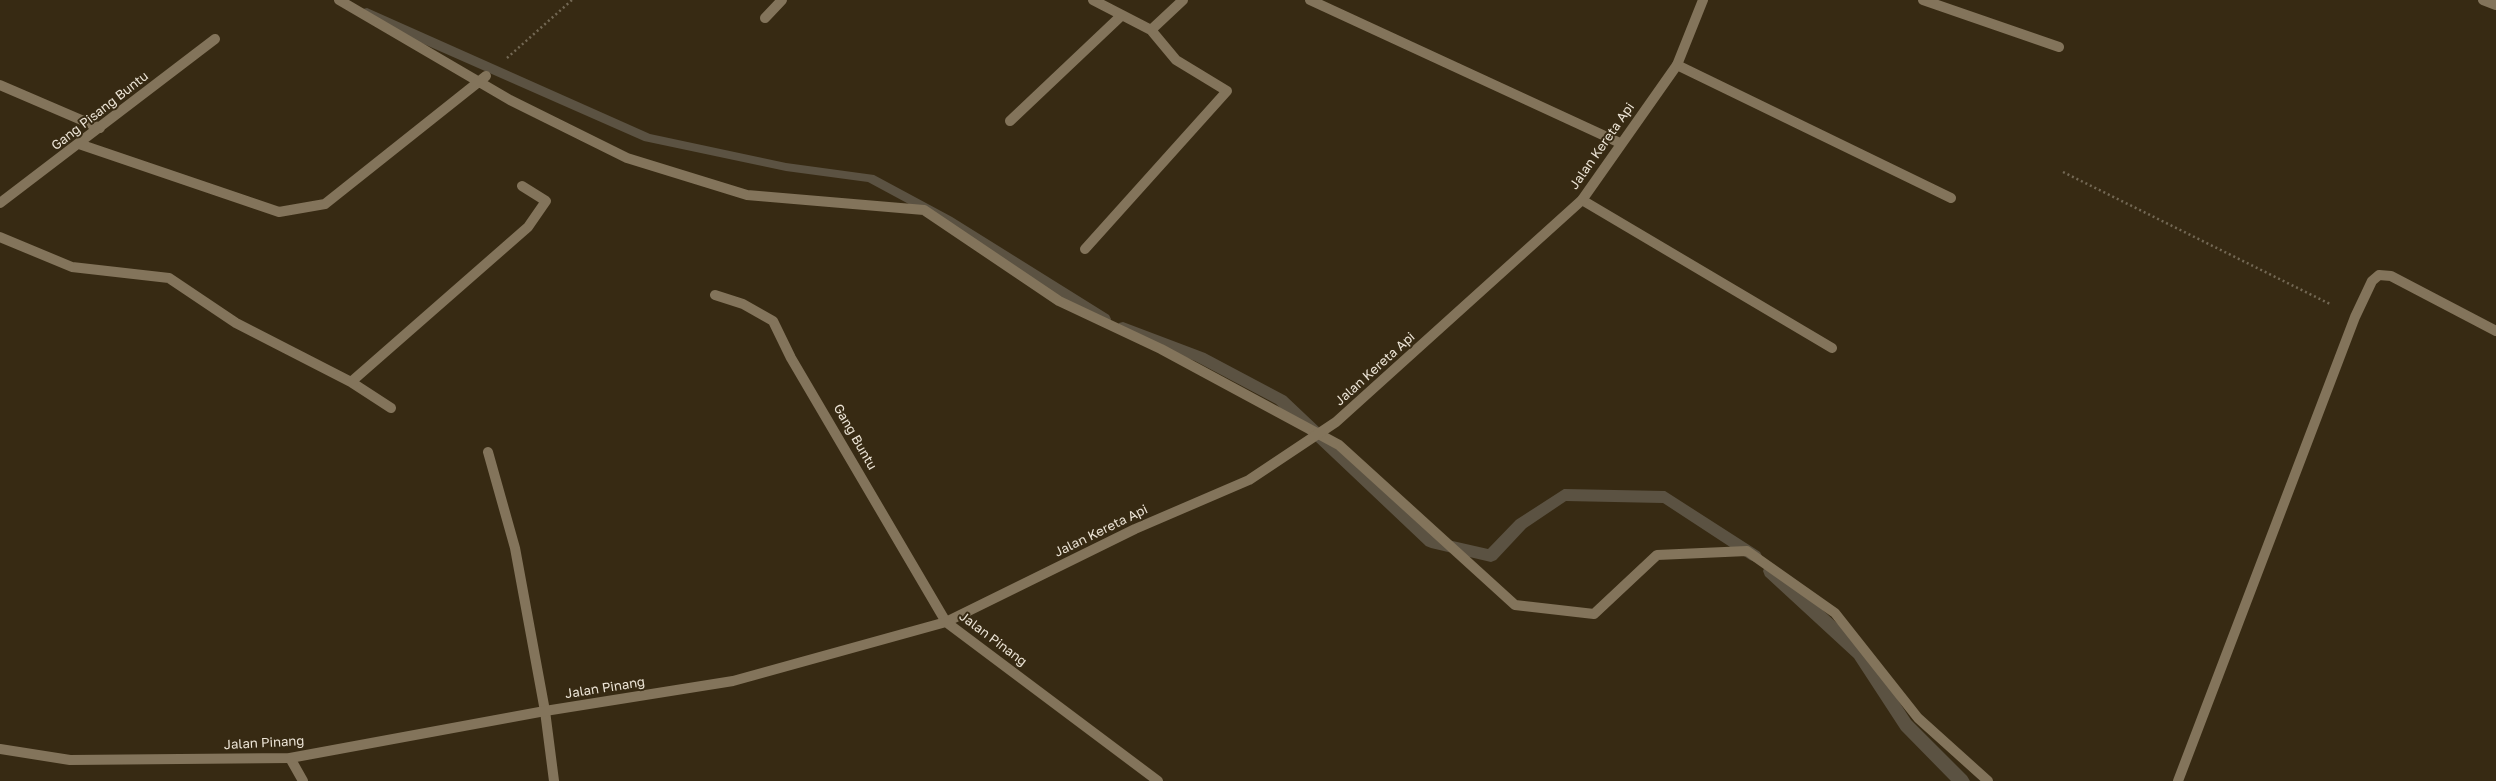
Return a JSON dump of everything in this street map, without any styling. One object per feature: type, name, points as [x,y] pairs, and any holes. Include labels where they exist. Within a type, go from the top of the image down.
[{"type":"street","points":[[339,0],[483,79],[510,100],[627,158],[747,196],[924,210],[1060,300],[1161,349],[1339,445],[1515,605],[1594,614],[1657,554],[1747,551],[1835,614],[1918,718],[1988,781]]},
{"type":"street","points":[[766,18],[782,0]]},
{"type":"street","points":[[1085,249],[1227,91],[1177,63],[1163,48],[1152,30],[1093,0]]},
{"type":"street","points":[[1152,30],[1183,0]]},
{"type":"street","points":[[1310,0],[1620,143]]},
{"type":"street","name":"Jalan Kereta Api","points":[[946,622],[1135,529],[1249,480],[1336,422],[1582,200],[1620,143],[1677,65],[1703,0]]},
{"type":"street","points":[[1923,0],[2059,47]]},
{"type":"street","points":[[2482,0],[2496,5]]},
{"type":"street","points":[[1010,122],[1122,15]]},
{"type":"street","name":"Gang Pisang Buntu","points":[[0,203],[100,128],[215,38]]},
{"type":"street","points":[[1677,65],[1951,198]]},
{"type":"street","points":[[79,144],[279,212],[325,204],[483,79]]},
{"type":"street","points":[[0,85],[100,128]]},
{"type":"street","points":[[351,382],[528,228],[546,201],[522,186]]},
{"type":"street","points":[[1582,200],[1832,348]]},
{"type":"street","points":[[0,237],[72,267],[169,278],[236,323],[351,382],[391,408]]},
{"type":"street","points":[[2178,781],[2355,317],[2372,281],[2379,274],[2385,274],[2496,332]]},
{"type":"street","name":"Gang Buntu","points":[[715,295],[743,304],[773,321],[792,358],[946,622]]},
{"type":"street","points":[[488,452],[515,548],[545,711],[554,781]]},
{"type":"street","name":"Jalan Pinang","points":[[0,749],[70,760],[290,758],[545,711],[734,681],[946,622],[1158,781]]},
{"type":"street","points":[[290,758],[303,781]]},
{"type":"path","points":[[512,54],[572,0]]},
{"type":"path","points":[[2063,172],[2355,317]]},
{"type":"waterway","points":[[367,12],[414,35],[648,138],[786,167],[870,178],[948,220],[1105,319]]},
{"type":"waterway","points":[[1123,327],[1200,357],[1281,400],[1431,542],[1491,556],[1521,524],[1564,495],[1665,497],[1755,556]]},
{"type":"waterway","points":[[1770,571],[1859,653],[1906,725],[1962,781]]}]
